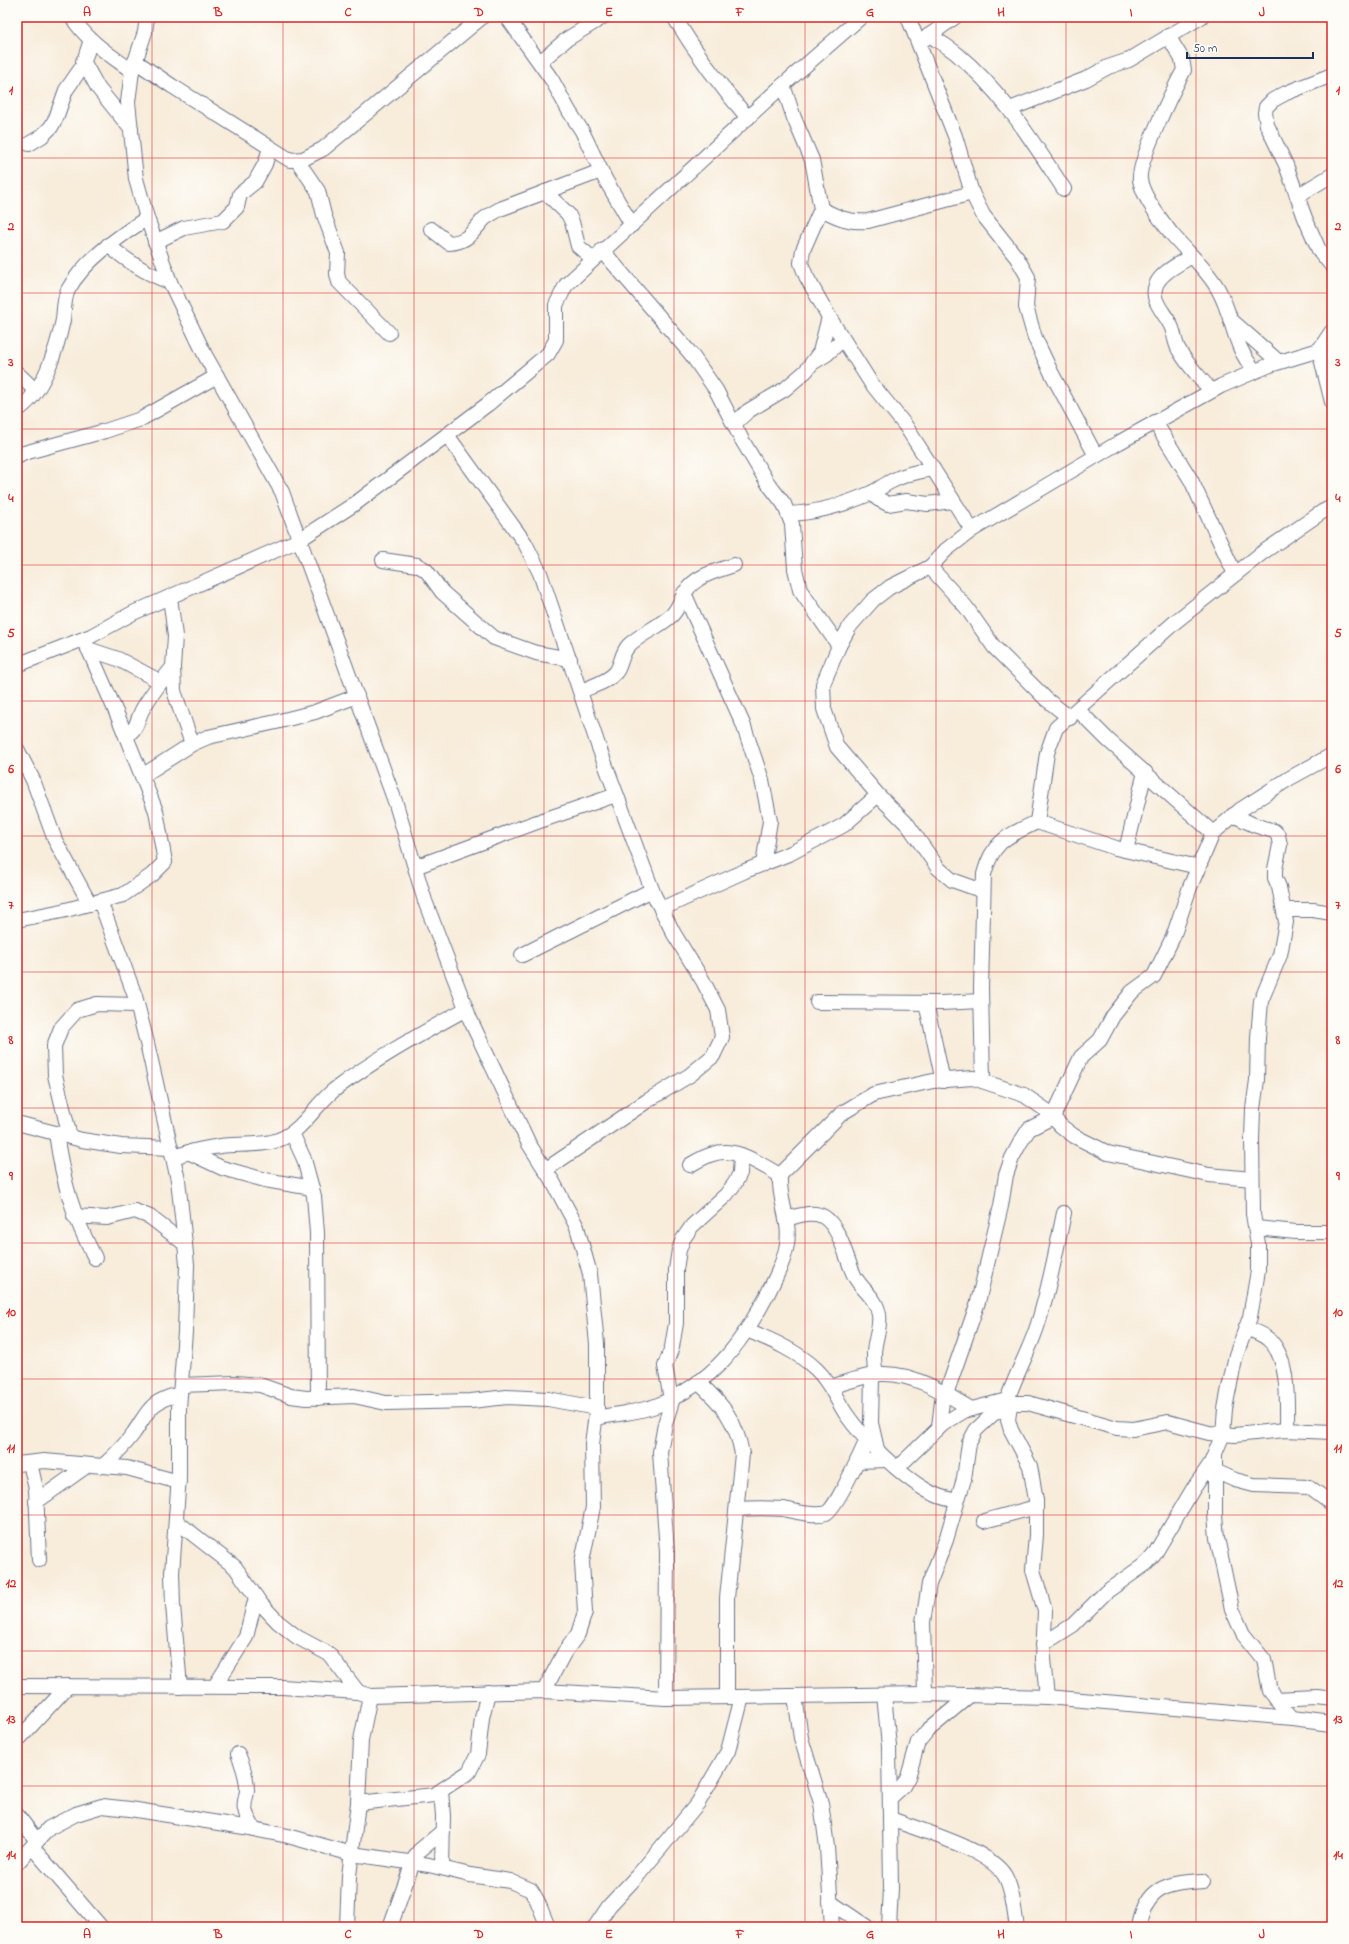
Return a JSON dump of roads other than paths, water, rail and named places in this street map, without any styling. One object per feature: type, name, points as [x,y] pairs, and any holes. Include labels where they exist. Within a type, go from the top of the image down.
[{"type":"street","points":[[72,17],[80,30],[91,40],[134,66],[172,86],[290,160],[303,159],[328,145],[482,17]]},
{"type":"street","points":[[147,17],[145,32],[134,66],[128,102],[136,179],[155,242],[170,282],[205,355],[282,492],[396,804],[425,901],[466,1009],[529,1144],[577,1227],[590,1274],[597,1344],[596,1413],[592,1444],[593,1507],[582,1562],[585,1612],[578,1634],[564,1653],[544,1690]]},
{"type":"street","points":[[507,17],[540,62],[582,131],[601,170],[632,225]]},
{"type":"street","points":[[540,62],[567,39],[603,17]]},
{"type":"street","points":[[674,17],[694,48],[730,97],[748,118]]},
{"type":"street","points":[[17,665],[86,644],[133,613],[299,540],[356,503],[488,404],[548,354],[556,340],[556,305],[566,285],[783,85],[861,17]]},
{"type":"street","points":[[908,17],[924,39],[972,193],[983,216],[1017,258],[1028,277],[1026,307],[1035,338],[1051,372],[1096,456]]},
{"type":"street","points":[[924,39],[955,17]]},
{"type":"street","points":[[1010,109],[1051,94],[1108,67],[1129,60],[1201,17]]},
{"type":"street","points":[[1168,36],[1182,59],[1184,70],[1173,88],[1143,159],[1140,180],[1151,205],[1170,231],[1218,288],[1239,349],[1255,371]]},
{"type":"street","points":[[924,39],[957,54],[987,82],[1010,109],[1064,189]]},
{"type":"street","points":[[29,144],[42,136],[51,127],[56,118],[66,90],[82,67],[91,40]]},
{"type":"street","points":[[84,61],[98,88],[132,129]]},
{"type":"street","points":[[1332,75],[1286,93],[1273,100],[1266,107],[1267,125],[1286,165],[1319,250],[1332,266]]},
{"type":"street","points":[[783,85],[794,118],[812,160],[821,209],[803,250],[801,263],[806,276],[829,317],[872,383],[905,425],[952,501],[972,530]]},
{"type":"street","points":[[155,242],[184,228],[223,221],[237,207],[240,194],[255,182],[265,164],[270,148]]},
{"type":"street","points":[[297,160],[318,191],[324,216],[338,253],[337,274],[339,282],[389,333]]},
{"type":"street","points":[[431,229],[450,244],[460,242],[472,234],[485,218],[500,209],[601,170]]},
{"type":"street","points":[[1297,196],[1332,175]]},
{"type":"street","points":[[545,192],[568,214],[572,222],[578,246],[597,255],[691,354],[716,390],[767,482],[784,504],[792,524],[795,569],[800,590],[839,646]]},
{"type":"street","points":[[821,209],[840,219],[855,222],[868,221],[972,193]]},
{"type":"street","points":[[17,410],[32,398],[43,380],[62,322],[68,290],[85,268],[108,245],[147,218]]},
{"type":"street","points":[[108,245],[128,262],[153,277],[170,282]]},
{"type":"street","points":[[1191,256],[1163,275],[1156,284],[1153,294],[1156,303],[1172,326],[1175,342],[1179,352],[1212,391]]},
{"type":"street","points":[[734,424],[748,411],[785,389],[806,372],[820,352],[829,317]]},
{"type":"street","points":[[1230,320],[1279,362]]},
{"type":"street","points":[[983,891],[952,880],[938,868],[908,825],[878,795],[837,747],[824,710],[824,684],[839,646],[850,626],[873,600],[890,587],[930,567],[946,550],[972,530],[1096,456],[1212,391],[1255,371],[1319,350],[1332,331]]},
{"type":"street","points":[[812,363],[827,354],[844,340]]},
{"type":"street","points":[[1319,350],[1332,402]]},
{"type":"street","points":[[17,373],[36,391]]},
{"type":"street","points":[[17,456],[105,431],[141,419],[217,376]]},
{"type":"street","points":[[1155,422],[1191,480],[1235,574]]},
{"type":"street","points":[[446,435],[525,543],[540,573],[616,794],[652,890],[661,909],[718,1010],[722,1037],[713,1056],[690,1075],[647,1101],[545,1170]]},
{"type":"street","points":[[788,514],[808,513],[831,508],[872,493],[909,473],[933,469]]},
{"type":"street","points":[[872,493],[878,499],[888,504],[906,501],[928,504],[952,501]]},
{"type":"street","points":[[1038,822],[1047,753],[1056,728],[1074,714],[1175,622],[1262,553],[1322,512],[1332,507]]},
{"type":"street","points":[[383,560],[417,565],[426,570],[442,592],[494,638],[536,653],[570,659]]},
{"type":"street","points":[[581,691],[602,682],[616,673],[622,656],[628,646],[641,636],[660,625],[674,613],[684,593],[692,584],[704,576],[734,565]]},
{"type":"street","points":[[930,567],[966,607],[994,647],[1046,699],[1074,714],[1108,740],[1213,833]]},
{"type":"street","points":[[684,593],[743,724],[762,780],[770,821],[763,864]]},
{"type":"street","points":[[170,597],[176,636],[173,667],[174,691],[192,744]]},
{"type":"street","points":[[86,644],[161,682]]},
{"type":"street","points":[[17,920],[123,895],[152,875],[165,862],[156,812],[126,736],[86,644]]},
{"type":"street","points":[[126,736],[137,728],[140,713],[173,667]]},
{"type":"street","points":[[142,776],[192,744],[208,737],[315,712],[357,696]]},
{"type":"street","points":[[17,749],[33,780],[55,840],[95,902],[137,1005],[178,1180],[188,1265],[180,1389],[179,1482],[172,1573],[173,1605],[180,1687]]},
{"type":"street","points":[[939,1427],[945,1393],[971,1327],[980,1296],[1001,1206],[1006,1175],[1012,1158],[1030,1129],[1053,1117],[1081,1058],[1100,1040],[1113,1016],[1132,992],[1154,976],[1173,937],[1198,867],[1213,833],[1233,816],[1290,778],[1332,756]]},
{"type":"street","points":[[1126,850],[1145,772]]},
{"type":"street","points":[[415,867],[616,794]]},
{"type":"street","points":[[661,909],[791,853],[844,825],[878,795]]},
{"type":"street","points":[[1043,1644],[1073,1625],[1115,1585],[1147,1563],[1154,1555],[1215,1455],[1223,1434],[1225,1409],[1236,1355],[1250,1317],[1258,1271],[1258,1244],[1254,1214],[1252,1179],[1253,1109],[1257,1080],[1261,1002],[1280,955],[1286,922],[1275,878],[1275,869],[1280,845],[1278,835],[1274,831],[1254,825],[1233,816]]},
{"type":"street","points":[[983,1081],[981,1001],[984,874],[988,860],[997,845],[1013,834],[1038,822],[1116,848],[1198,867]]},
{"type":"street","points":[[522,955],[652,890]]},
{"type":"street","points":[[1284,910],[1313,910],[1332,913]]},
{"type":"street","points":[[817,1002],[926,1003],[981,1001]]},
{"type":"street","points":[[926,1003],[943,1081]]},
{"type":"street","points":[[70,1137],[55,1075],[54,1046],[61,1028],[77,1010],[97,1004],[137,1005]]},
{"type":"street","points":[[17,1123],[70,1137],[121,1146],[172,1152],[188,1152],[221,1146],[277,1141],[296,1131],[316,1106],[327,1096],[363,1070],[466,1009]]},
{"type":"street","points":[[103,1466],[120,1450],[133,1434],[146,1412],[165,1397],[180,1389],[235,1383],[260,1385],[291,1396],[318,1398],[354,1396],[386,1403],[471,1401],[507,1397],[548,1399],[596,1413],[657,1406],[672,1399],[717,1368],[747,1330],[780,1269],[788,1243],[786,1209],[782,1201],[779,1187],[780,1175],[842,1113],[874,1094],[932,1081],[973,1078],[1024,1095],[1046,1110],[1074,1136],[1108,1153],[1209,1174],[1252,1179]]},
{"type":"street","points":[[56,1133],[61,1166],[74,1216],[95,1258]]},
{"type":"street","points":[[292,1133],[304,1159],[314,1196],[317,1233],[316,1358],[318,1398]]},
{"type":"street","points":[[188,1152],[222,1168],[265,1180],[312,1188]]},
{"type":"street","points":[[690,1165],[713,1154],[733,1153],[741,1155],[780,1175]]},
{"type":"street","points":[[666,1698],[667,1552],[660,1452],[665,1424],[672,1399],[665,1366],[672,1347],[676,1323],[676,1277],[679,1250],[682,1238],[692,1226],[726,1195],[735,1183],[740,1173],[741,1155]]},
{"type":"street","points":[[74,1216],[107,1218],[135,1211],[150,1217],[185,1244]]},
{"type":"street","points":[[786,1219],[814,1213],[826,1218],[832,1225],[841,1241],[855,1278],[874,1300],[877,1307],[879,1315],[874,1354],[871,1423],[877,1449]]},
{"type":"street","points":[[1047,1697],[1043,1644],[1045,1611],[1033,1570],[1036,1535],[1036,1507],[1033,1475],[1030,1466],[1010,1430],[1007,1404],[1036,1328],[1054,1265],[1064,1213]]},
{"type":"street","points":[[1256,1228],[1296,1232],[1332,1232]]},
{"type":"street","points":[[1246,1328],[1267,1338],[1274,1345],[1282,1358],[1286,1388],[1287,1430]]},
{"type":"street","points":[[747,1330],[774,1342],[816,1368],[831,1387],[852,1422],[892,1464],[926,1490],[944,1498],[957,1501]]},
{"type":"street","points":[[954,1372],[967,1408],[972,1438]]},
{"type":"street","points":[[831,1387],[873,1376],[903,1376],[934,1387],[967,1408]]},
{"type":"street","points":[[698,1382],[716,1398],[730,1416],[738,1434],[742,1454],[727,1598],[727,1697]]},
{"type":"street","points":[[857,1461],[892,1464],[939,1427],[967,1408],[1007,1404],[1028,1403],[1117,1428],[1133,1429],[1168,1422],[1208,1433],[1235,1435],[1287,1430],[1332,1432]]},
{"type":"street","points":[[925,1694],[922,1622],[929,1584],[946,1540],[964,1479],[969,1443],[976,1430],[993,1414],[1007,1404]]},
{"type":"street","points":[[737,1509],[782,1509],[817,1514],[826,1513],[832,1508],[867,1439]]},
{"type":"street","points":[[1215,1455],[1215,1515],[1217,1538],[1232,1609],[1243,1634],[1264,1660],[1270,1691],[1292,1718]]},
{"type":"street","points":[[39,1560],[36,1489],[24,1463],[44,1461],[127,1468],[179,1482]]},
{"type":"street","points":[[36,1502],[88,1465]]},
{"type":"street","points":[[1215,1471],[1235,1480],[1254,1485],[1309,1487],[1332,1504]]},
{"type":"street","points":[[984,1521],[1036,1507]]},
{"type":"street","points":[[176,1521],[236,1567],[256,1597],[278,1622],[297,1637],[329,1654],[364,1694],[358,1803],[349,1876],[347,1927]]},
{"type":"street","points":[[215,1686],[246,1637],[256,1597]]},
{"type":"street","points":[[17,1686],[282,1687],[364,1694],[544,1690],[666,1698],[925,1694],[1047,1697],[1292,1718],[1332,1723]]},
{"type":"street","points":[[17,1741],[68,1686]]},
{"type":"street","points":[[1316,1697],[1332,1686]]},
{"type":"street","points":[[358,1803],[434,1795],[469,1772],[478,1754],[482,1718],[488,1692]]},
{"type":"street","points":[[884,1695],[889,1746],[891,1819],[891,1888],[889,1927]]},
{"type":"street","points":[[890,1798],[903,1786],[908,1777],[918,1742],[927,1731],[970,1695]]},
{"type":"street","points":[[795,1696],[801,1738],[821,1803],[827,1847],[832,1927]]},
{"type":"street","points":[[595,1927],[609,1906],[639,1874],[706,1792],[728,1751],[742,1697]]},
{"type":"street","points":[[1276,1699],[1316,1697],[1332,1699]]},
{"type":"street","points":[[238,1754],[243,1764],[246,1778],[247,1792],[244,1807],[254,1829]]},
{"type":"street","points":[[441,1791],[443,1831],[442,1868]]},
{"type":"street","points":[[17,1864],[49,1828],[76,1814],[102,1806],[138,1810],[254,1829],[288,1836],[352,1854],[413,1862],[510,1881],[532,1890],[548,1927]]},
{"type":"street","points":[[17,1815],[34,1844],[101,1927]]},
{"type":"street","points":[[891,1819],[974,1850],[994,1864],[1005,1877],[1012,1901],[1017,1927]]},
{"type":"street","points":[[390,1927],[398,1901],[413,1862],[419,1851],[443,1831]]},
{"type":"street","points":[[1139,1927],[1143,1909],[1149,1898],[1158,1890],[1172,1884],[1203,1881]]},
{"type":"street","points":[[830,1902],[867,1927]]}]
